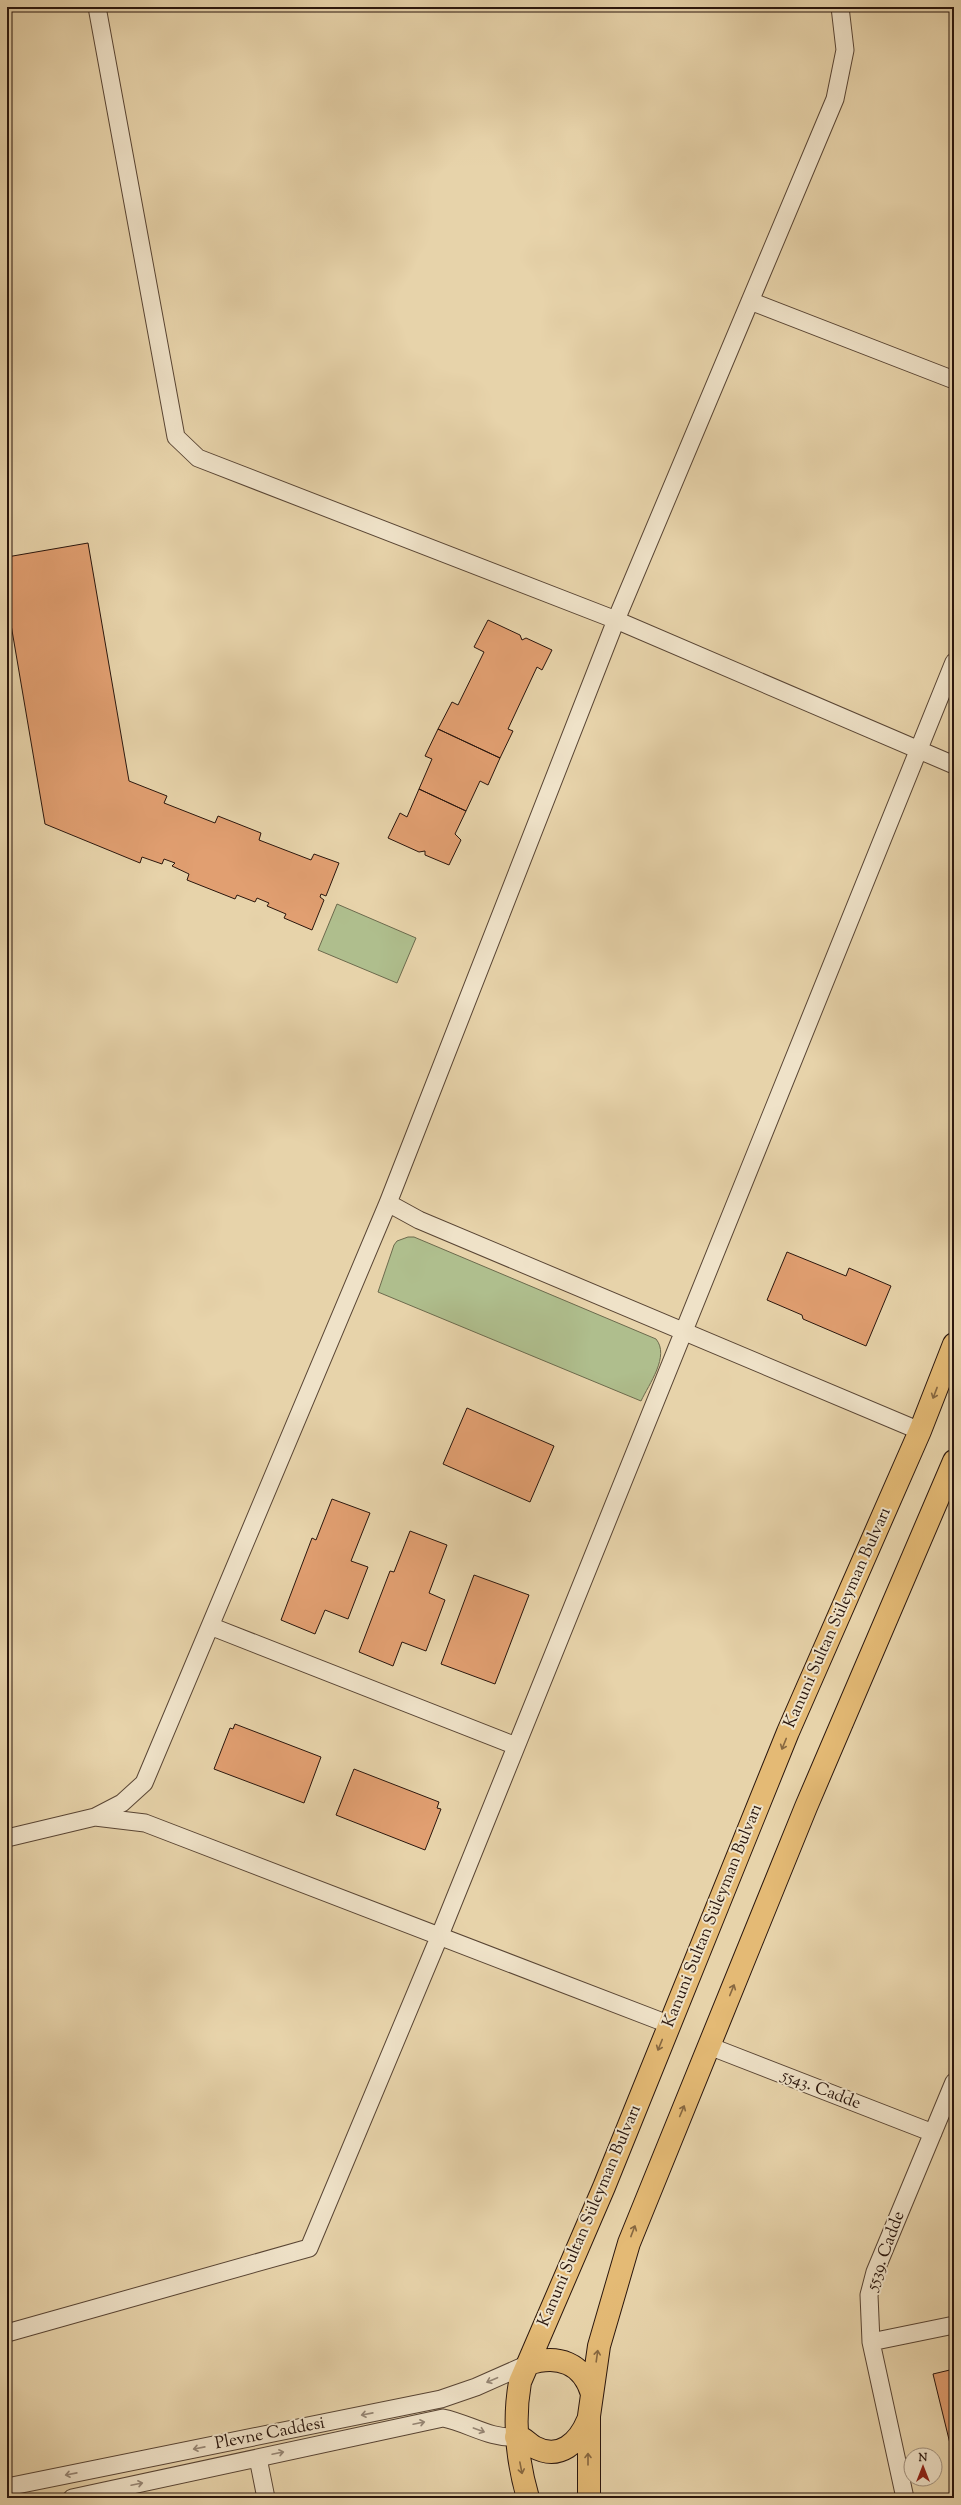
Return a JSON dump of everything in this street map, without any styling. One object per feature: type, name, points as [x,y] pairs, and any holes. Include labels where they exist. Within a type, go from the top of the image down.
[{"type":"main road","name":"Kanuni Sultan Süleyman Bulvarı","points":[[528,2498],[516,2437],[516,2406],[520,2382],[572,2263],[788,1732],[920,1431],[954,1344]]},
{"type":"main road","points":[[589,2498],[589,2416],[592,2394],[599,2346],[624,2257],[877,1637],[954,1461]]},
{"type":"main road","points":[[528,2364],[539,2360],[557,2361],[574,2366],[588,2380],[592,2394]]},
{"type":"main road","points":[[516,2437],[522,2437],[540,2450],[549,2452],[566,2449],[578,2439],[589,2416]]},
{"type":"street","points":[[97,7],[176,437],[198,458],[616,620],[954,765]]},
{"type":"street","points":[[7,1838],[95,1817],[122,1803],[144,1783],[388,1203],[616,620],[835,99],[845,50],[840,7]]},
{"type":"street","points":[[750,301],[954,380]]},
{"type":"street","points":[[7,2333],[308,2248],[440,1935],[682,1331],[954,662]]},
{"type":"street","points":[[388,1203],[419,1220],[920,1431]]},
{"type":"street","points":[[210,1626],[516,1746]]},
{"type":"street","points":[[95,1817],[145,1823],[440,1935],[668,2024]]},
{"type":"street","name":"5543. Cadde","points":[[709,2046],[933,2133]]},
{"type":"street","name":"5539. Cadde","points":[[905,2498],[871,2342],[869,2295],[875,2272],[954,2082]]},
{"type":"street","points":[[871,2342],[954,2325]]},
{"type":"street","name":"Plevne Caddesi","points":[[7,2487],[440,2399],[476,2387],[528,2364]]},
{"type":"street","name":"Plevne Caddesi","points":[[72,2498],[443,2418],[462,2422],[502,2438],[516,2437]]},
{"type":"street","points":[[258,2458],[266,2498]]},
{"type":"green space","points":[[337,904],[416,938],[397,983],[318,950]]},
{"type":"green space","points":[[408,1237],[414,1237],[656,1339],[660,1346],[660,1362],[641,1401],[378,1292],[394,1245],[397,1241]]},
{"type":"building","points":[[88,543],[129,781],[167,796],[164,803],[215,823],[218,816],[261,833],[259,840],[311,860],[314,854],[339,863],[326,896],[321,894],[320,897],[324,900],[312,930],[284,918],[286,914],[267,906],[269,903],[257,898],[255,902],[237,895],[235,899],[187,880],[189,874],[172,866],[175,863],[164,859],[162,864],[142,857],[140,863],[45,824],[7,601],[7,557]]},
{"type":"building","points":[[488,620],[520,635],[522,640],[526,638],[552,650],[542,670],[537,667],[508,729],[513,731],[500,758],[438,729],[452,702],[458,705],[484,652],[474,647]]},
{"type":"building","points":[[438,729],[500,758],[488,785],[480,781],[466,811],[419,789],[432,759],[425,756]]},
{"type":"building","points":[[419,789],[466,811],[455,834],[461,840],[449,865],[425,855],[425,851],[419,852],[388,838],[400,813],[407,817]]},
{"type":"building","points":[[787,1252],[846,1276],[849,1268],[891,1286],[866,1346],[803,1319],[802,1315],[767,1300]]},
{"type":"building","points":[[467,1408],[554,1446],[530,1502],[443,1464]]},
{"type":"building","points":[[332,1499],[370,1513],[351,1561],[368,1567],[348,1619],[325,1610],[315,1634],[281,1620],[312,1538],[316,1540]]},
{"type":"building","points":[[410,1531],[447,1545],[429,1593],[445,1600],[426,1651],[402,1642],[393,1666],[359,1652],[390,1571],[394,1572]]},
{"type":"building","points":[[474,1575],[529,1595],[495,1684],[441,1664]]},
{"type":"building","points":[[235,1724],[321,1757],[304,1803],[214,1769],[230,1728],[233,1729]]},
{"type":"building","points":[[354,1769],[439,1802],[437,1808],[441,1809],[425,1850],[336,1815]]},
{"type":"building","points":[[954,2369],[954,2460],[933,2374]]}]
